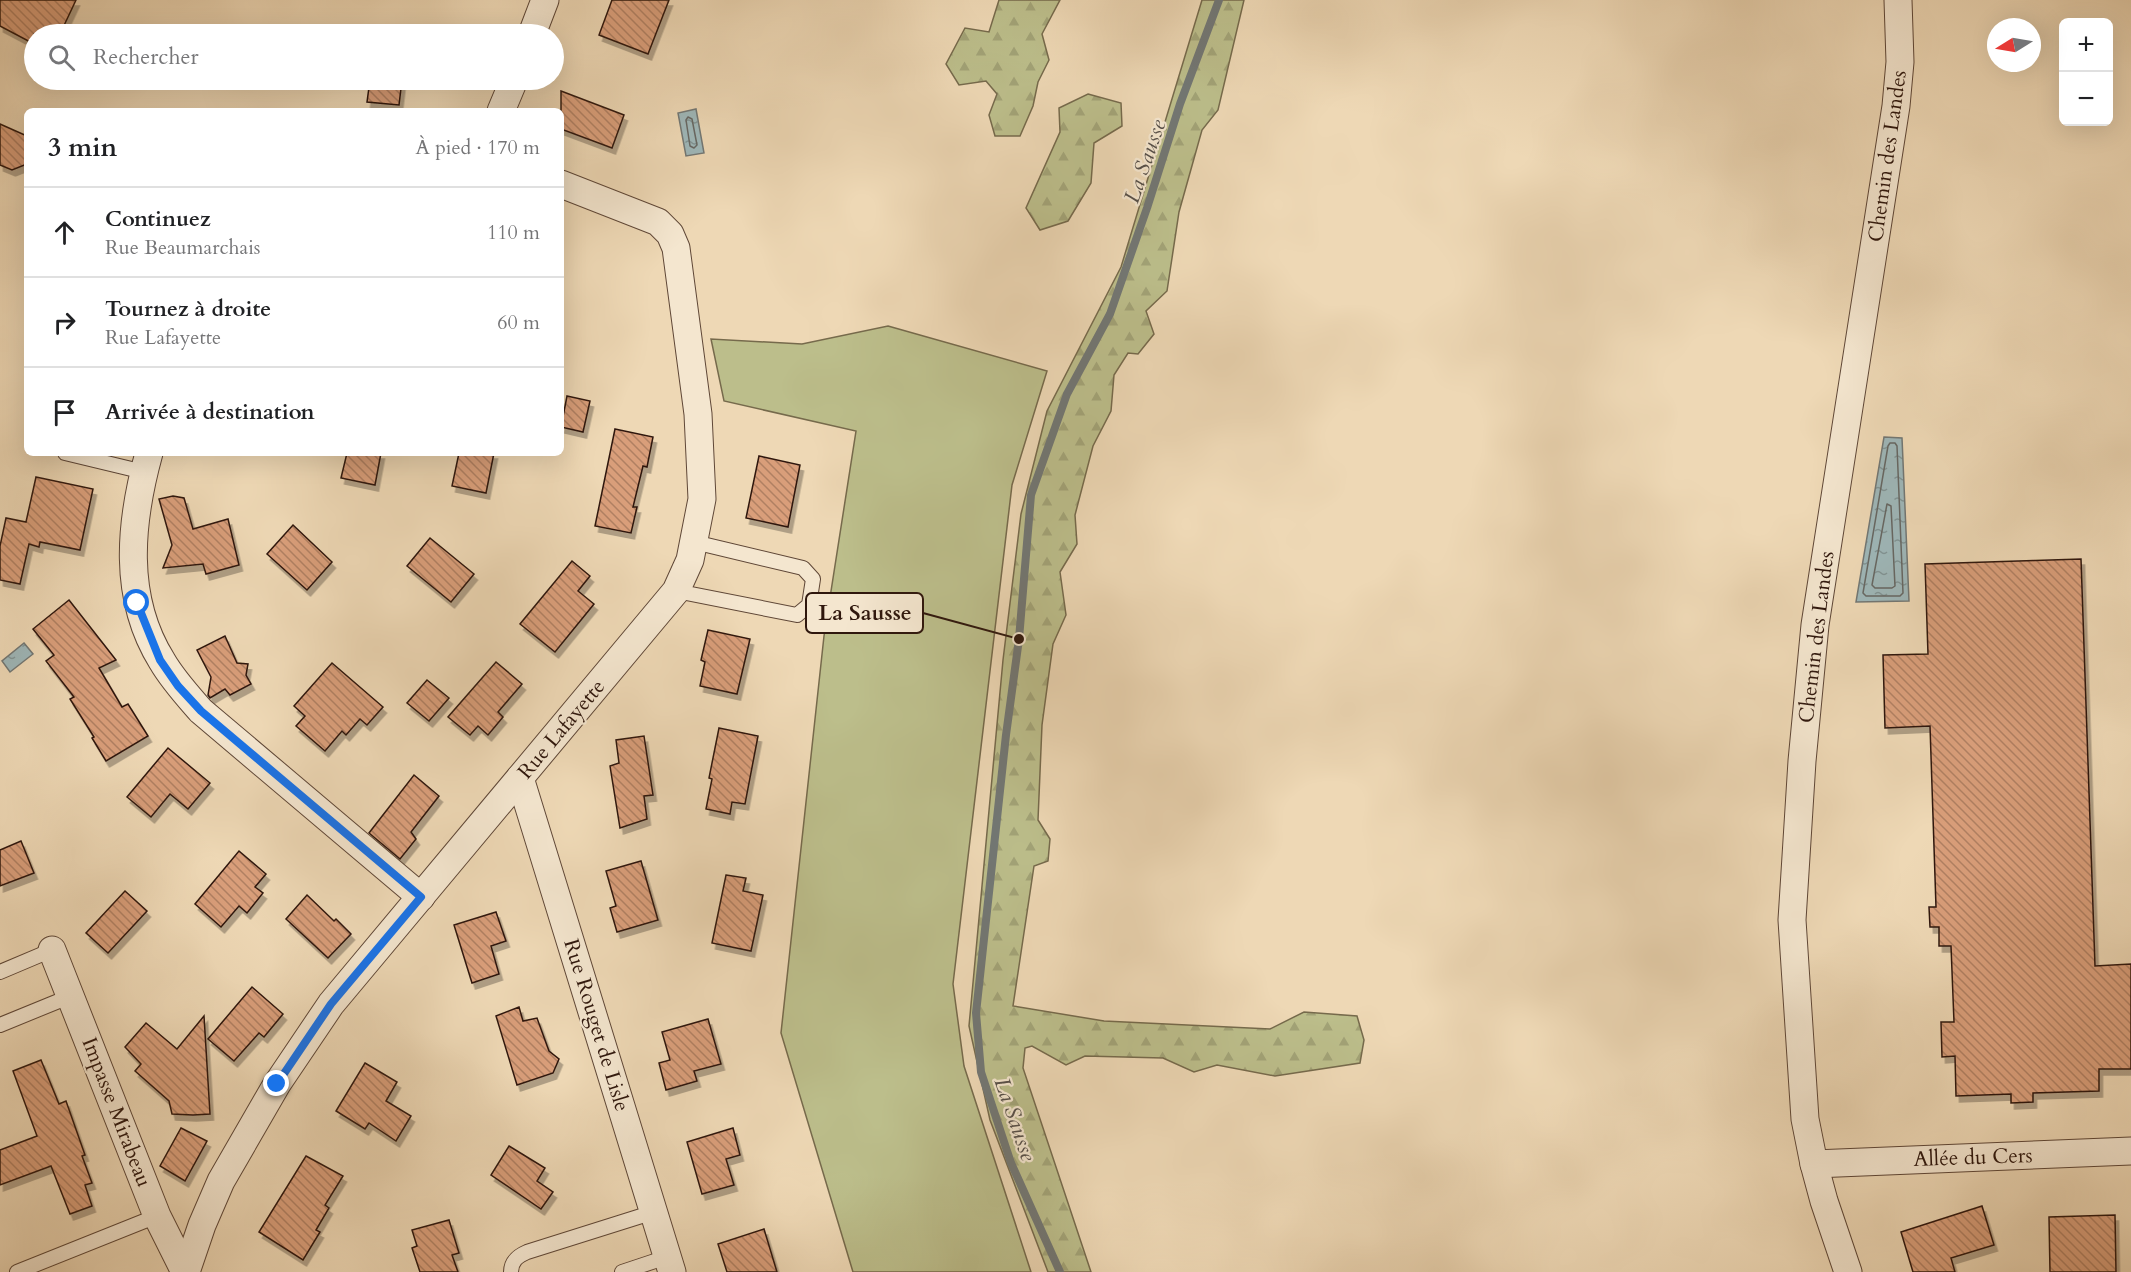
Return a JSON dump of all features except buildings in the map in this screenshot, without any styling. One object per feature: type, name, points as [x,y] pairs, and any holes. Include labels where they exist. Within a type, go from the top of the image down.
[{"type":"street","points":[[536,24],[545,0]]},
{"type":"street","name":"Chemin des Landes","points":[[1848,1272],[1814,1164],[1805,1119],[1792,920],[1802,761],[1815,626],[1896,106],[1900,62],[1898,0]]},
{"type":"street","points":[[502,108],[510,90]]},
{"type":"street","name":"Rue Lafayette","points":[[186,1272],[202,1225],[221,1181],[277,1084],[331,1004],[676,591],[690,561],[702,499],[701,461],[698,414],[676,248],[670,234],[658,222],[564,185]]},
{"type":"street","points":[[146,462],[136,510],[133,571],[137,603],[160,660],[178,686],[201,711],[421,897]]},
{"type":"street","name":"Rue Rouget de Lisle","points":[[520,778],[670,1265]]},
{"type":"street","name":"Impasse Mirabeau","points":[[52,950],[157,1216],[186,1272]]},
{"type":"street","name":"Allée du Cers","points":[[1814,1164],[2131,1151]]},
{"type":"lane","points":[[92,456],[146,462]]},
{"type":"lane","points":[[676,591],[797,615],[809,605],[813,579],[803,568],[694,542]]},
{"type":"lane","points":[[0,972],[52,950]]},
{"type":"lane","points":[[0,1025],[71,996]]},
{"type":"lane","points":[[511,1272],[511,1267],[517,1257],[527,1252],[654,1212]]},
{"type":"lane","points":[[17,1272],[157,1216]]},
{"type":"lane","points":[[622,1272],[670,1265]]},
{"type":"green space","points":[[999,0],[1060,0],[1042,34],[1049,60],[1038,82],[1033,106],[1020,136],[995,136],[989,115],[997,94],[986,81],[959,85],[946,64],[965,28],[989,32]]},
{"type":"green space","points":[[1202,0],[1244,0],[1218,110],[1202,130],[1179,212],[1167,291],[1146,311],[1154,334],[1138,354],[1128,353],[1114,375],[1111,411],[1093,446],[1075,515],[1077,544],[1060,572],[1066,615],[1053,644],[1042,725],[1038,820],[1050,839],[1048,861],[1034,866],[1013,1006],[1104,1021],[1270,1029],[1304,1012],[1357,1016],[1364,1040],[1360,1063],[1275,1076],[1217,1065],[1194,1072],[1163,1058],[1085,1056],[1066,1065],[1032,1046],[1025,1048],[1023,1068],[1091,1272],[1048,1272],[990,1120],[969,1026],[1003,660],[1021,514],[1047,411],[1121,267]]},
{"type":"green space","points":[[1088,94],[1121,103],[1122,126],[1094,143],[1091,183],[1068,221],[1040,230],[1026,208],[1060,132],[1059,108]]},
{"type":"green space","points":[[888,326],[1047,371],[1012,485],[953,984],[964,1066],[1031,1272],[853,1272],[781,1033],[824,636],[856,431],[724,401],[711,339],[802,344]]},
{"type":"water","points":[[696,109],[704,153],[686,156],[678,113]]},
{"type":"water","points":[[1884,437],[1902,438],[1909,601],[1856,602]]},
{"type":"water","points":[[24,643],[33,654],[10,672],[2,661]]},
{"type":"waterway","name":"La Sausse","points":[[1060,1272],[1011,1163],[981,1072],[976,1013],[1006,735],[1019,639],[1031,495],[1067,394],[1110,314],[1180,104],[1219,0]]},
{"type":"place","name":"La Sausse","points":[[1019,639]]},
{"type":"route","points":[[137,603],[160,660],[178,686],[201,711],[421,897],[331,1004],[277,1084]]}]
